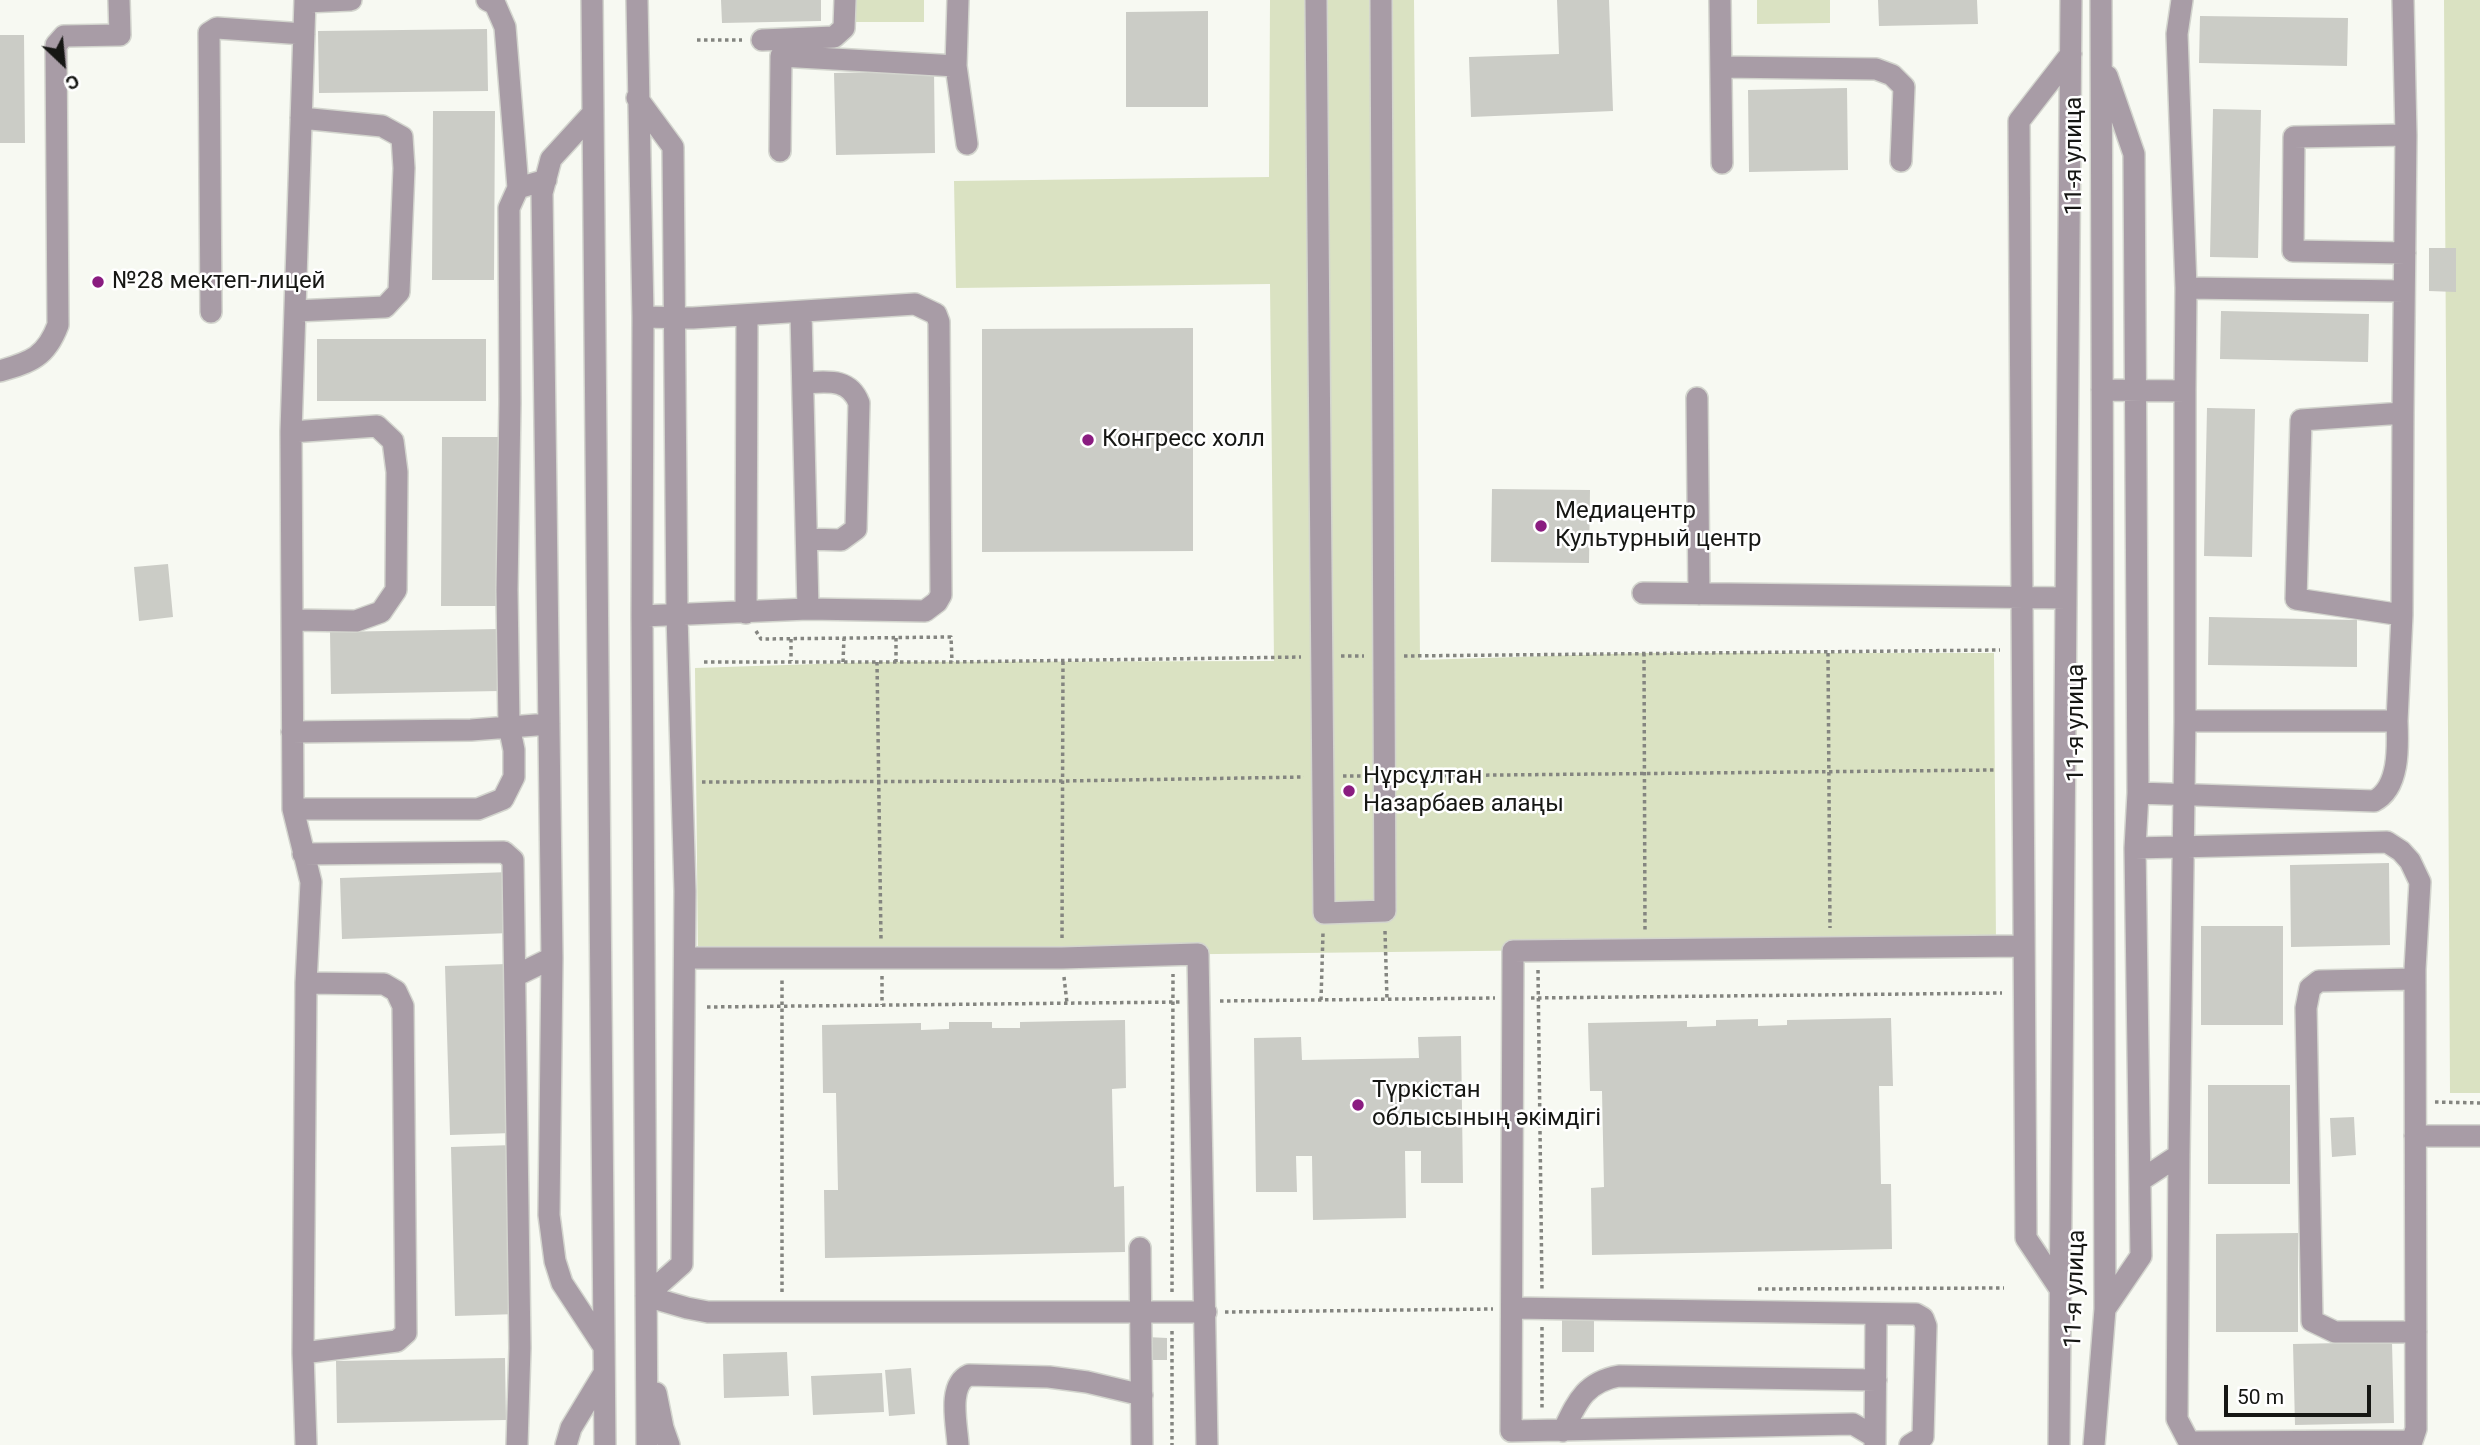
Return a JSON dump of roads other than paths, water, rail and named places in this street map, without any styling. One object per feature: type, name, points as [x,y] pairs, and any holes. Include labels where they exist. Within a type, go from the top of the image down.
[{"type":"street","points":[[0,371],[36,357],[51,343],[58,325],[56,45],[64,36],[120,35],[119,0]]},
{"type":"street","points":[[306,1445],[303,1353],[306,984],[311,882],[293,809],[291,432],[305,1],[351,0]]},
{"type":"street","points":[[293,809],[478,809],[503,799],[514,776],[514,750],[509,726],[509,208],[518,188],[505,27],[495,4],[487,0]]},
{"type":"street","points":[[592,0],[605,1445]]},
{"type":"street","points":[[637,0],[643,317],[647,1445]]},
{"type":"street","points":[[762,40],[834,37],[844,27],[845,0]]},
{"type":"street","points":[[958,0],[956,66],[967,144]]},
{"type":"street","points":[[1316,0],[1324,914],[1385,911],[1381,0]]},
{"type":"street","points":[[1720,0],[1722,163]]},
{"type":"street","name":"11-я улица","points":[[2059,1445],[2071,0]]},
{"type":"street","name":"11-я улица","points":[[2094,1445],[2105,1309],[2101,0]]},
{"type":"street","points":[[2135,848],[2183,845],[2387,842],[2410,861],[2420,882],[2415,979],[2416,1429],[2412,1441],[2189,1442],[2177,1419],[2179,1155],[2183,845],[2185,721],[2186,288],[2177,34],[2182,0]]},
{"type":"street","points":[[2138,793],[2374,801],[2383,796],[2394,773],[2398,750],[2402,615],[2406,135],[2403,0]]},
{"type":"street","points":[[211,312],[209,33],[217,28],[304,34]]},
{"type":"street","points":[[2060,1289],[2026,1238],[2019,121],[2071,54]]},
{"type":"street","points":[[780,151],[780,56],[956,66]]},
{"type":"street","points":[[2101,57],[2134,154],[2138,793],[2135,848],[2141,1180],[2141,1256],[2105,1309]]},
{"type":"street","points":[[1722,67],[1875,69],[1892,75],[1904,87],[1901,161]]},
{"type":"street","points":[[638,98],[673,147],[677,615],[685,878],[682,1264],[646,1296]]},
{"type":"street","points":[[593,113],[551,159],[542,193],[552,958],[550,1215],[555,1261],[562,1283],[604,1347]]},
{"type":"street","points":[[295,311],[385,307],[399,292],[404,168],[402,137],[382,126],[301,118]]},
{"type":"street","points":[[2405,253],[2293,251],[2294,137],[2406,135]]},
{"type":"street","points":[[518,188],[546,180]]},
{"type":"street","points":[[2186,288],[2404,291]]},
{"type":"street","points":[[642,616],[808,610],[925,611],[941,595],[939,322],[936,314],[915,304],[747,316],[643,317]]},
{"type":"street","points":[[801,313],[808,610]]},
{"type":"street","points":[[746,612],[747,316]]},
{"type":"street","points":[[803,383],[840,382],[850,388],[859,403],[856,529],[841,540],[807,539]]},
{"type":"street","points":[[2102,390],[2185,391]]},
{"type":"street","points":[[1698,398],[1699,594]]},
{"type":"street","points":[[2402,615],[2296,599],[2301,420],[2403,413]]},
{"type":"street","points":[[291,432],[377,426],[393,441],[397,472],[398,542],[396,590],[381,612],[356,621],[292,620]]},
{"type":"street","points":[[1643,593],[2066,598]]},
{"type":"street","points":[[2185,721],[2398,721]]},
{"type":"street","points":[[292,732],[471,730],[550,724]]},
{"type":"street","points":[[303,854],[504,852],[513,860],[520,1348],[517,1445]]},
{"type":"street","points":[[1875,1441],[1853,1424],[1511,1431],[1513,951],[2024,946]]},
{"type":"street","points":[[685,958],[1062,958],[1198,954],[1207,1445]]},
{"type":"street","points":[[515,976],[552,958]]},
{"type":"street","points":[[2415,979],[2319,981],[2310,988],[2306,1008],[2312,1321],[2335,1332],[2416,1332]]},
{"type":"street","points":[[303,1353],[397,1341],[406,1333],[403,1006],[396,991],[384,984],[306,984]]},
{"type":"street","points":[[2415,1136],[2480,1136]]},
{"type":"street","points":[[2141,1180],[2179,1155]]},
{"type":"street","points":[[1140,1248],[1142,1445]]},
{"type":"street","points":[[646,1296],[708,1312],[1206,1312]]},
{"type":"street","points":[[646,1296],[656,1390],[669,1445]]},
{"type":"street","points":[[1513,1308],[1916,1314],[1925,1322],[1923,1437],[1910,1445]]},
{"type":"street","points":[[1875,1441],[1876,1314]]},
{"type":"street","points":[[566,1445],[572,1428],[604,1373]]},
{"type":"street","points":[[958,1445],[956,1391],[962,1378],[969,1375],[1049,1377],[1087,1382],[1142,1395]]},
{"type":"street","points":[[1553,1431],[1587,1390],[1605,1379],[1619,1376],[1876,1380]]},
{"type":"place","name":"№28 мектеп-лицей","points":[[98,282]]},
{"type":"place","name":"Конгресс холл","points":[[1088,440]]},
{"type":"place","name":"Медиацентр Культурный центр","points":[[1541,526]]},
{"type":"place","name":"Нұрсұлтан Назарбаев алаңы","points":[[1349,791]]},
{"type":"place","name":"Түркістан облысының әкімдігі","points":[[1358,1105]]}]
